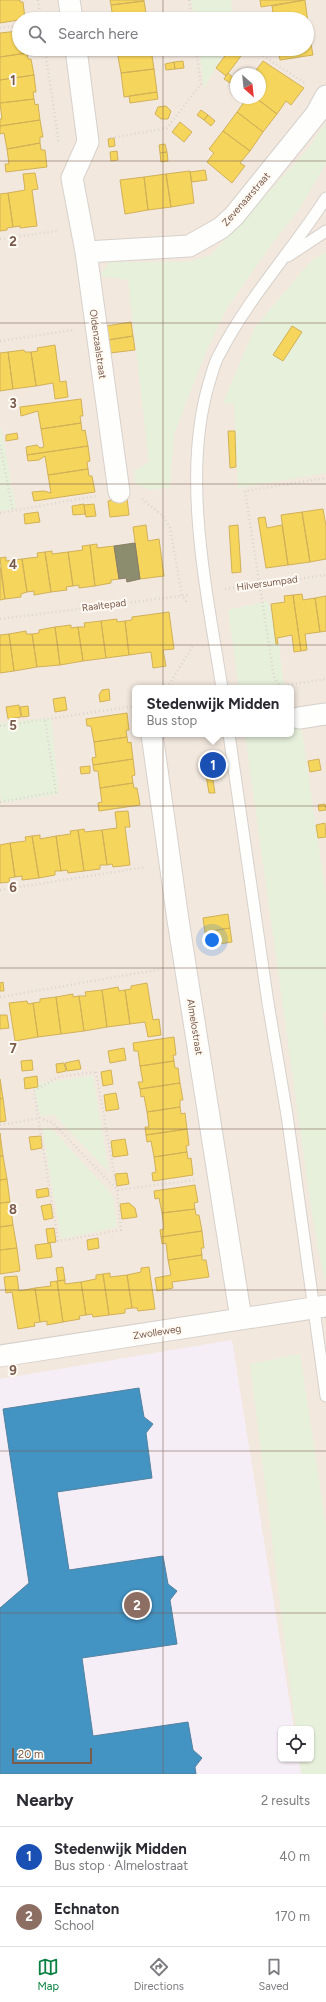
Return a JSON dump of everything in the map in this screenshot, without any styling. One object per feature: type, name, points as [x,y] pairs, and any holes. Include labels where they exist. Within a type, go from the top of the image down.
[{"type":"street","points":[[69,0],[71,12]]},
{"type":"street","points":[[72,178],[88,142],[77,56]]},
{"type":"street","name":"Zevenaarstraat","points":[[86,252],[189,246],[221,228],[234,216],[317,113],[326,97]]},
{"type":"street","name":"Oldenzaalstraat","points":[[72,178],[86,252],[119,492]]},
{"type":"street","points":[[299,718],[326,714]]},
{"type":"street","name":"Almelostraat","points":[[152,737],[170,863],[241,1319]]},
{"type":"street","name":"Zwolleweg","points":[[0,1356],[320,1307]]},
{"type":"lane","points":[[222,685],[208,593],[196,488],[198,434],[206,393],[218,356],[244,312],[326,198]]},
{"type":"lane","points":[[283,259],[326,232]]},
{"type":"lane","points":[[229,737],[268,1003],[320,1307],[326,1396]]},
{"type":"path","points":[[38,0],[40,12]]},
{"type":"path","points":[[189,0],[191,12]]},
{"type":"path","points":[[0,28],[12,26]]},
{"type":"path","points":[[46,56],[61,159],[72,178]]},
{"type":"path","points":[[88,142],[167,128],[201,84],[197,56]]},
{"type":"path","points":[[264,56],[326,97]]},
{"type":"path","points":[[0,239],[81,228]]},
{"type":"path","points":[[0,341],[95,326]]},
{"type":"path","points":[[0,445],[13,511]]},
{"type":"path","points":[[279,685],[274,677],[245,491],[326,478]]},
{"type":"path","points":[[0,513],[119,492],[133,491],[163,516],[170,528],[182,595],[190,609]]},
{"type":"path","name":"Hilversumpad","points":[[208,593],[326,575]]},
{"type":"path","name":"Raaltepad","points":[[0,619],[182,595],[208,593]]},
{"type":"path","points":[[170,685],[195,643]]},
{"type":"path","points":[[292,685],[326,679]]},
{"type":"path","points":[[0,726],[132,706]]},
{"type":"path","points":[[0,802],[56,792],[45,720]]},
{"type":"path","points":[[0,890],[170,863]]},
{"type":"path","points":[[0,996],[161,968],[167,971]]},
{"type":"path","points":[[96,1072],[117,1190],[121,1230],[58,1241],[40,1118],[34,1091],[58,1077],[96,1072]]},
{"type":"path","points":[[0,1125],[40,1118],[54,1123],[117,1190]]},
{"type":"path","points":[[117,1190],[219,1176]]},
{"type":"shaded area","points":[[0,0],[326,0],[326,1774],[0,1774]]},
{"type":"shaded area","points":[[232,1340],[294,1726],[278,1726],[278,1762],[299,1762],[301,1774],[0,1774],[0,1379]]},
{"type":"green space","points":[[191,0],[231,0],[233,12],[193,12]]},
{"type":"green space","points":[[200,56],[222,56],[204,88]]},
{"type":"green space","points":[[326,122],[326,163],[300,208],[272,244],[227,308],[208,347],[174,434],[170,487],[151,490],[135,484],[134,471],[149,462],[128,280],[99,276],[110,262],[187,262],[211,255],[308,149]]},
{"type":"green space","points":[[326,252],[326,473],[238,488],[234,404],[223,403],[255,327],[311,261]]},
{"type":"green space","points":[[1,427],[16,509],[0,511],[0,428]]},
{"type":"green space","points":[[268,601],[278,635],[284,685],[239,685],[228,610]]},
{"type":"green space","points":[[294,717],[302,732],[326,895],[326,1012],[323,1013],[326,1033],[326,1279],[324,1279],[312,1215],[245,737],[294,737]]},
{"type":"green space","points":[[51,718],[59,794],[2,803],[0,793],[0,723]]},
{"type":"green space","points":[[93,1076],[109,1172],[54,1115],[40,1116],[33,1084]]},
{"type":"green space","points":[[42,1127],[52,1129],[113,1196],[117,1227],[61,1239]]},
{"type":"green space","points":[[300,1354],[326,1526],[326,1774],[301,1774],[300,1762],[314,1762],[314,1726],[296,1726],[250,1364]]},
{"type":"building: Homes","points":[[0,0],[20,0],[20,2],[23,2],[24,12],[12,12],[12,21],[0,23]]},
{"type":"building: Homes","points":[[110,0],[144,0],[144,1],[111,5]]},
{"type":"building: Homes","points":[[260,0],[305,0],[261,7]]},
{"type":"building: Homes","points":[[305,0],[307,12],[273,12],[272,6]]},
{"type":"building: Homes","points":[[144,1],[146,12],[112,12],[111,5]]},
{"type":"building: Homes","points":[[12,32],[12,55],[0,57],[0,33]]},
{"type":"building: Homes","points":[[12,55],[28,56],[28,59],[31,59],[34,75],[0,80],[0,57]]},
{"type":"building: Homes","points":[[118,56],[152,56],[154,69],[121,73]]},
{"type":"building: Homes","points":[[225,56],[241,56],[232,68],[230,68],[226,76],[216,68]]},
{"type":"building: Homes","points":[[279,56],[306,56],[280,60]]},
{"type":"building: Homes","points":[[183,61],[184,68],[175,69],[174,62]]},
{"type":"building: Homes","points":[[263,61],[304,88],[291,105],[286,101],[277,114],[264,104],[266,104],[266,68],[258,68]]},
{"type":"building: Homes","points":[[174,62],[175,69],[166,70],[165,64]]},
{"type":"building: Homes","points":[[154,69],[157,92],[124,97],[121,73]]},
{"type":"building: Homes","points":[[228,73],[230,75],[230,83],[224,79]]},
{"type":"building: Homes","points":[[34,75],[36,92],[33,92],[34,99],[0,103],[0,80]]},
{"type":"building: Homes","points":[[157,92],[158,99],[130,103],[129,96]]},
{"type":"building: Homes","points":[[34,99],[35,105],[38,104],[40,120],[0,126],[0,119],[2,119],[0,103]]},
{"type":"building: Homes","points":[[243,104],[264,104],[277,114],[263,132],[237,112]]},
{"type":"building: Homes","points":[[166,106],[171,111],[168,119],[161,119],[155,114],[158,107]]},
{"type":"building: Homes","points":[[201,110],[208,115],[204,120],[197,115]]},
{"type":"building: Homes","points":[[237,112],[263,132],[250,151],[223,131]]},
{"type":"building: Homes","points":[[208,115],[215,121],[211,126],[204,120]]},
{"type":"building: Homes","points":[[40,120],[43,137],[40,137],[40,143],[7,149],[4,133],[0,134],[0,126]]},
{"type":"building: Homes","points":[[180,122],[192,132],[184,142],[172,132]]},
{"type":"building: Homes","points":[[223,131],[250,151],[240,163],[245,166],[232,183],[207,162],[214,153],[209,149]]},
{"type":"building: Homes","points":[[114,138],[115,146],[109,147],[108,139]]},
{"type":"building: Homes","points":[[40,143],[41,150],[45,150],[47,167],[6,172],[5,164],[9,164],[7,149]]},
{"type":"building: Homes","points":[[165,144],[167,152],[160,153],[159,145]]},
{"type":"building: Homes","points":[[117,151],[118,160],[111,161],[110,152]]},
{"type":"building: Homes","points":[[167,152],[168,161],[161,162],[160,153]]},
{"type":"building: Homes","points":[[205,170],[207,180],[192,182],[190,172]]},
{"type":"building: Homes","points":[[190,171],[194,203],[171,207],[166,174]]},
{"type":"building: Homes","points":[[35,173],[38,189],[32,190],[37,226],[20,228],[20,226],[13,227],[8,193],[25,190],[23,174]]},
{"type":"building: Homes","points":[[166,174],[171,207],[148,210],[144,177]]},
{"type":"building: Homes","points":[[144,177],[148,210],[125,214],[120,180]]},
{"type":"building: Homes","points":[[8,193],[13,227],[0,231],[0,194]]},
{"type":"building: Homes","points":[[131,322],[133,336],[108,340],[106,326]]},
{"type":"building: Homes","points":[[292,326],[302,332],[283,361],[273,355]]},
{"type":"building: Homes","points":[[133,336],[135,350],[110,353],[108,340]]},
{"type":"building: Homes","points":[[55,345],[60,382],[66,381],[68,397],[55,399],[53,383],[36,386],[31,352],[38,351],[37,348]]},
{"type":"building: Homes","points":[[24,350],[25,352],[31,352],[36,386],[13,389],[8,352]]},
{"type":"building: Homes","points":[[8,352],[13,389],[0,391],[0,353]]},
{"type":"building: Homes","points":[[81,399],[83,416],[80,416],[81,423],[41,429],[38,411],[21,416],[20,407]]},
{"type":"building: Homes","points":[[81,423],[82,431],[85,430],[88,446],[27,455],[26,447],[37,445],[40,448],[44,447],[41,429]]},
{"type":"building: Homes","points":[[228,431],[235,431],[236,467],[230,468]]},
{"type":"building: Homes","points":[[17,433],[18,439],[6,441],[6,435]]},
{"type":"building: Homes","points":[[88,446],[90,461],[87,462],[88,469],[48,475],[45,456],[39,460],[28,461],[27,455]]},
{"type":"building: Homes","points":[[88,469],[89,476],[92,476],[95,492],[34,501],[32,492],[44,491],[51,493],[48,475]]},
{"type":"building: Homes","points":[[127,498],[129,515],[110,517],[108,501]]},
{"type":"building: Homes","points":[[84,504],[85,514],[73,515],[72,506]]},
{"type":"building: Homes","points":[[94,504],[96,516],[86,517],[84,505]]},
{"type":"building: Homes","points":[[323,509],[326,526],[326,559],[310,562],[302,512]]},
{"type":"building: Homes","points":[[38,512],[40,522],[25,524],[24,514]]},
{"type":"building: Homes","points":[[302,512],[310,562],[288,565],[281,515]]},
{"type":"building: Homes","points":[[265,517],[267,528],[282,525],[288,565],[266,568],[258,518]]},
{"type":"building: Homes","points":[[146,525],[148,541],[159,539],[164,576],[140,579],[133,527]]},
{"type":"building: Homes","points":[[238,525],[241,572],[232,573],[229,526]]},
{"type":"building: Homes","points":[[97,544],[97,548],[114,546],[119,579],[111,580],[111,583],[95,586],[90,545]]},
{"type":"building: Homes","points":[[90,545],[95,586],[79,588],[79,585],[73,586],[68,552],[83,550],[82,546]]},
{"type":"building: Homes","points":[[52,551],[52,554],[68,552],[73,586],[66,587],[67,590],[51,592],[45,552]]},
{"type":"building: Homes","points":[[45,552],[51,592],[34,595],[34,591],[27,592],[22,559],[38,557],[37,553]]},
{"type":"building: Homes","points":[[6,557],[6,561],[22,559],[27,592],[21,594],[21,597],[5,599],[0,558]]},
{"type":"building: Homes","points":[[0,567],[5,599],[0,600]]},
{"type":"building: Homes","points":[[302,594],[303,600],[315,598],[320,632],[305,634],[307,650],[301,651],[293,595]]},
{"type":"building: Homes","points":[[293,595],[301,651],[294,652],[292,635],[277,638],[278,644],[276,644],[271,604],[285,602],[284,596]]},
{"type":"building: Homes","points":[[326,596],[326,631],[320,632],[315,598]]},
{"type":"building: Homes","points":[[169,612],[174,649],[163,650],[166,666],[153,668],[151,652],[129,655],[125,621],[132,620],[132,617]]},
{"type":"building: Homes","points":[[117,619],[117,622],[125,621],[129,655],[106,658],[101,621]]},
{"type":"building: Homes","points":[[101,621],[106,658],[83,661],[78,627],[85,627],[84,623]]},
{"type":"building: Homes","points":[[71,625],[71,628],[78,627],[83,661],[60,665],[55,627]]},
{"type":"building: Homes","points":[[55,627],[60,665],[37,667],[32,634],[39,633],[39,630]]},
{"type":"building: Homes","points":[[26,631],[26,634],[32,634],[37,667],[14,671],[9,634]]},
{"type":"building: Homes","points":[[9,634],[14,671],[0,673],[0,635]]},
{"type":"building: Homes","points":[[109,689],[110,700],[100,702],[99,695],[102,690]]},
{"type":"building: Homes","points":[[65,697],[67,710],[55,712],[53,699]]},
{"type":"building: Homes","points":[[19,705],[21,717],[8,719],[6,707]]},
{"type":"building: Homes","points":[[28,706],[29,716],[22,717],[20,707]]},
{"type":"building: Homes","points":[[127,713],[129,730],[126,730],[127,737],[94,742],[91,726],[87,726],[86,719]]},
{"type":"building: Homes","points":[[127,737],[128,743],[131,742],[133,759],[93,765],[92,758],[96,757],[94,742]]},
{"type":"building: Homes","points":[[133,759],[135,775],[132,776],[133,783],[100,788],[98,771],[94,771],[93,765]]},
{"type":"building: Homes","points":[[319,759],[321,770],[310,772],[308,761]]},
{"type":"building: Homes","points":[[210,762],[215,793],[209,793],[204,763]]},
{"type":"building: Homes","points":[[90,766],[90,773],[81,774],[80,767]]},
{"type":"building: Homes","points":[[133,783],[134,788],[137,788],[140,805],[99,811],[98,803],[102,802],[100,788]]},
{"type":"building: Homes","points":[[325,804],[326,810],[319,811],[318,805]]},
{"type":"building: Homes","points":[[128,811],[130,827],[125,827],[130,865],[113,867],[112,864],[107,865],[102,830],[117,828],[115,812]]},
{"type":"building: Homes","points":[[325,823],[326,837],[318,838],[316,825]]},
{"type":"building: Homes","points":[[84,829],[85,832],[102,830],[107,865],[100,865],[100,869],[84,871],[78,830]]},
{"type":"building: Homes","points":[[78,830],[84,871],[68,873],[67,870],[61,871],[56,836],[71,834],[70,831]]},
{"type":"building: Homes","points":[[40,835],[40,839],[56,836],[61,871],[55,871],[55,875],[39,878],[32,836]]},
{"type":"building: Homes","points":[[32,836],[39,878],[22,880],[22,876],[15,877],[10,843],[26,841],[25,837]]},
{"type":"building: Homes","points":[[10,843],[15,877],[9,878],[10,882],[0,883],[0,845]]},
{"type":"building: Homes","points":[[228,914],[230,928],[205,932],[203,918]]},
{"type":"building: Homes","points":[[230,928],[232,942],[207,946],[205,932]]},
{"type":"building: Homes","points":[[3,982],[4,991],[0,991],[0,983]]},
{"type":"building: Homes","points":[[147,983],[153,1020],[159,1019],[161,1035],[148,1037],[145,1022],[130,1024],[125,990],[131,989],[131,986]]},
{"type":"building: Homes","points":[[118,987],[119,991],[125,990],[130,1024],[107,1027],[102,990]]},
{"type":"building: Homes","points":[[102,990],[107,1027],[84,1031],[79,996],[86,996],[85,992]]},
{"type":"building: Homes","points":[[73,994],[73,997],[79,996],[84,1031],[61,1034],[56,997]]},
{"type":"building: Homes","points":[[56,997],[61,1034],[38,1037],[33,1003],[40,1002],[40,999]]},
{"type":"building: Homes","points":[[27,1001],[28,1004],[33,1003],[38,1037],[15,1041],[9,1003]]},
{"type":"building: Homes","points":[[0,1015],[7,1015],[9,1028],[0,1029]]},
{"type":"building: Homes","points":[[174,1037],[176,1055],[173,1055],[174,1061],[140,1066],[138,1051],[134,1051],[133,1043]]},
{"type":"building: Homes","points":[[124,1048],[126,1060],[110,1063],[108,1051]]},
{"type":"building: Homes","points":[[32,1060],[33,1070],[22,1071],[21,1061]]},
{"type":"building: Homes","points":[[79,1060],[81,1069],[67,1071],[65,1063]]},
{"type":"building: Homes","points":[[174,1061],[175,1068],[178,1068],[180,1083],[140,1089],[138,1082],[143,1082],[140,1066]]},
{"type":"building: Homes","points":[[64,1063],[66,1071],[57,1073],[56,1064]]},
{"type":"building: Homes","points":[[111,1070],[113,1084],[103,1086],[101,1072]]},
{"type":"building: Homes","points":[[37,1076],[38,1087],[25,1089],[24,1078]]},
{"type":"building: Homes","points":[[0,1079],[3,1098],[0,1099]]},
{"type":"building: Homes","points":[[180,1083],[183,1100],[180,1100],[180,1107],[147,1112],[144,1096],[141,1097],[140,1089]]},
{"type":"building: Homes","points":[[116,1093],[119,1109],[106,1111],[104,1095]]},
{"type":"building: Homes","points":[[3,1098],[6,1121],[0,1122],[0,1099]]},
{"type":"building: Homes","points":[[180,1107],[181,1114],[185,1113],[187,1129],[146,1135],[145,1127],[149,1127],[147,1112]]},
{"type":"building: Homes","points":[[187,1129],[189,1145],[186,1146],[187,1152],[154,1157],[151,1141],[147,1142],[146,1135]]},
{"type":"building: Homes","points":[[0,1133],[3,1156],[0,1156]]},
{"type":"building: Homes","points":[[41,1136],[42,1148],[31,1150],[29,1137]]},
{"type":"building: Homes","points":[[125,1139],[128,1155],[113,1157],[111,1141]]},
{"type":"building: Homes","points":[[187,1152],[188,1159],[191,1158],[193,1175],[153,1181],[152,1173],[156,1172],[154,1157]]},
{"type":"building: Homes","points":[[0,1156],[3,1156],[7,1179],[0,1180]]},
{"type":"building: Homes","points":[[127,1173],[129,1184],[117,1186],[115,1174]]},
{"type":"building: Homes","points":[[7,1179],[10,1202],[0,1203],[0,1180]]},
{"type":"building: Homes","points":[[195,1185],[198,1202],[194,1203],[195,1209],[162,1213],[159,1198],[155,1199],[154,1191]]},
{"type":"building: Homes","points":[[48,1188],[49,1196],[37,1198],[36,1190]]},
{"type":"building: Homes","points":[[10,1202],[13,1225],[0,1227],[0,1203]]},
{"type":"building: Homes","points":[[129,1203],[135,1208],[137,1217],[122,1219],[120,1204]]},
{"type":"building: Homes","points":[[51,1204],[53,1218],[44,1220],[41,1206]]},
{"type":"building: Homes","points":[[195,1209],[196,1215],[199,1215],[202,1231],[161,1237],[160,1230],[164,1229],[162,1213]]},
{"type":"building: Homes","points":[[13,1225],[17,1248],[0,1250],[0,1227]]},
{"type":"building: Homes","points":[[54,1228],[56,1242],[48,1243],[46,1229]]},
{"type":"building: Homes","points":[[202,1231],[204,1248],[201,1248],[202,1255],[168,1260],[166,1243],[162,1244],[161,1237]]},
{"type":"building: Homes","points":[[98,1238],[99,1248],[88,1250],[87,1240]]},
{"type":"building: Homes","points":[[50,1243],[52,1257],[37,1259],[35,1245]]},
{"type":"building: Homes","points":[[17,1248],[20,1271],[0,1274],[0,1250]]},
{"type":"building: Homes","points":[[202,1255],[202,1260],[206,1260],[209,1277],[172,1282],[173,1288],[157,1291],[155,1278],[171,1275],[168,1260]]},
{"type":"building: Homes","points":[[63,1267],[65,1280],[58,1281],[56,1268]]},
{"type":"building: Homes","points":[[149,1267],[155,1309],[138,1311],[137,1308],[132,1308],[127,1275],[141,1272],[141,1268]]},
{"type":"building: Homes","points":[[110,1273],[110,1277],[127,1275],[132,1308],[125,1309],[125,1313],[109,1315],[103,1274]]},
{"type":"building: Homes","points":[[103,1274],[109,1315],[93,1317],[92,1314],[86,1315],[81,1282],[96,1279],[96,1275]]},
{"type":"building: Homes","points":[[17,1276],[19,1291],[35,1288],[40,1322],[34,1323],[35,1326],[18,1329],[12,1292],[6,1293],[4,1277]]},
{"type":"building: Homes","points":[[65,1280],[65,1284],[81,1282],[86,1315],[79,1316],[80,1319],[63,1322],[57,1281]]},
{"type":"building: Homes","points":[[57,1281],[63,1322],[47,1325],[47,1321],[40,1322],[35,1288],[51,1286],[50,1282]]},
{"type":"building: Schools","points":[[139,1388],[144,1417],[153,1424],[146,1433],[152,1478],[57,1492],[69,1570],[163,1556],[168,1584],[177,1591],[170,1600],[177,1644],[82,1658],[93,1736],[188,1722],[193,1750],[202,1758],[195,1767],[196,1774],[0,1774],[0,1608],[29,1583],[3,1409]]},
{"type":"building: Industry","points":[[135,543],[140,579],[127,582],[126,578],[119,579],[114,546]]},
{"type":"place","name":"Stedenwijk Midden","points":[[213,765]]},
{"type":"place","name":"Echnaton","points":[[137,1605]]}]
